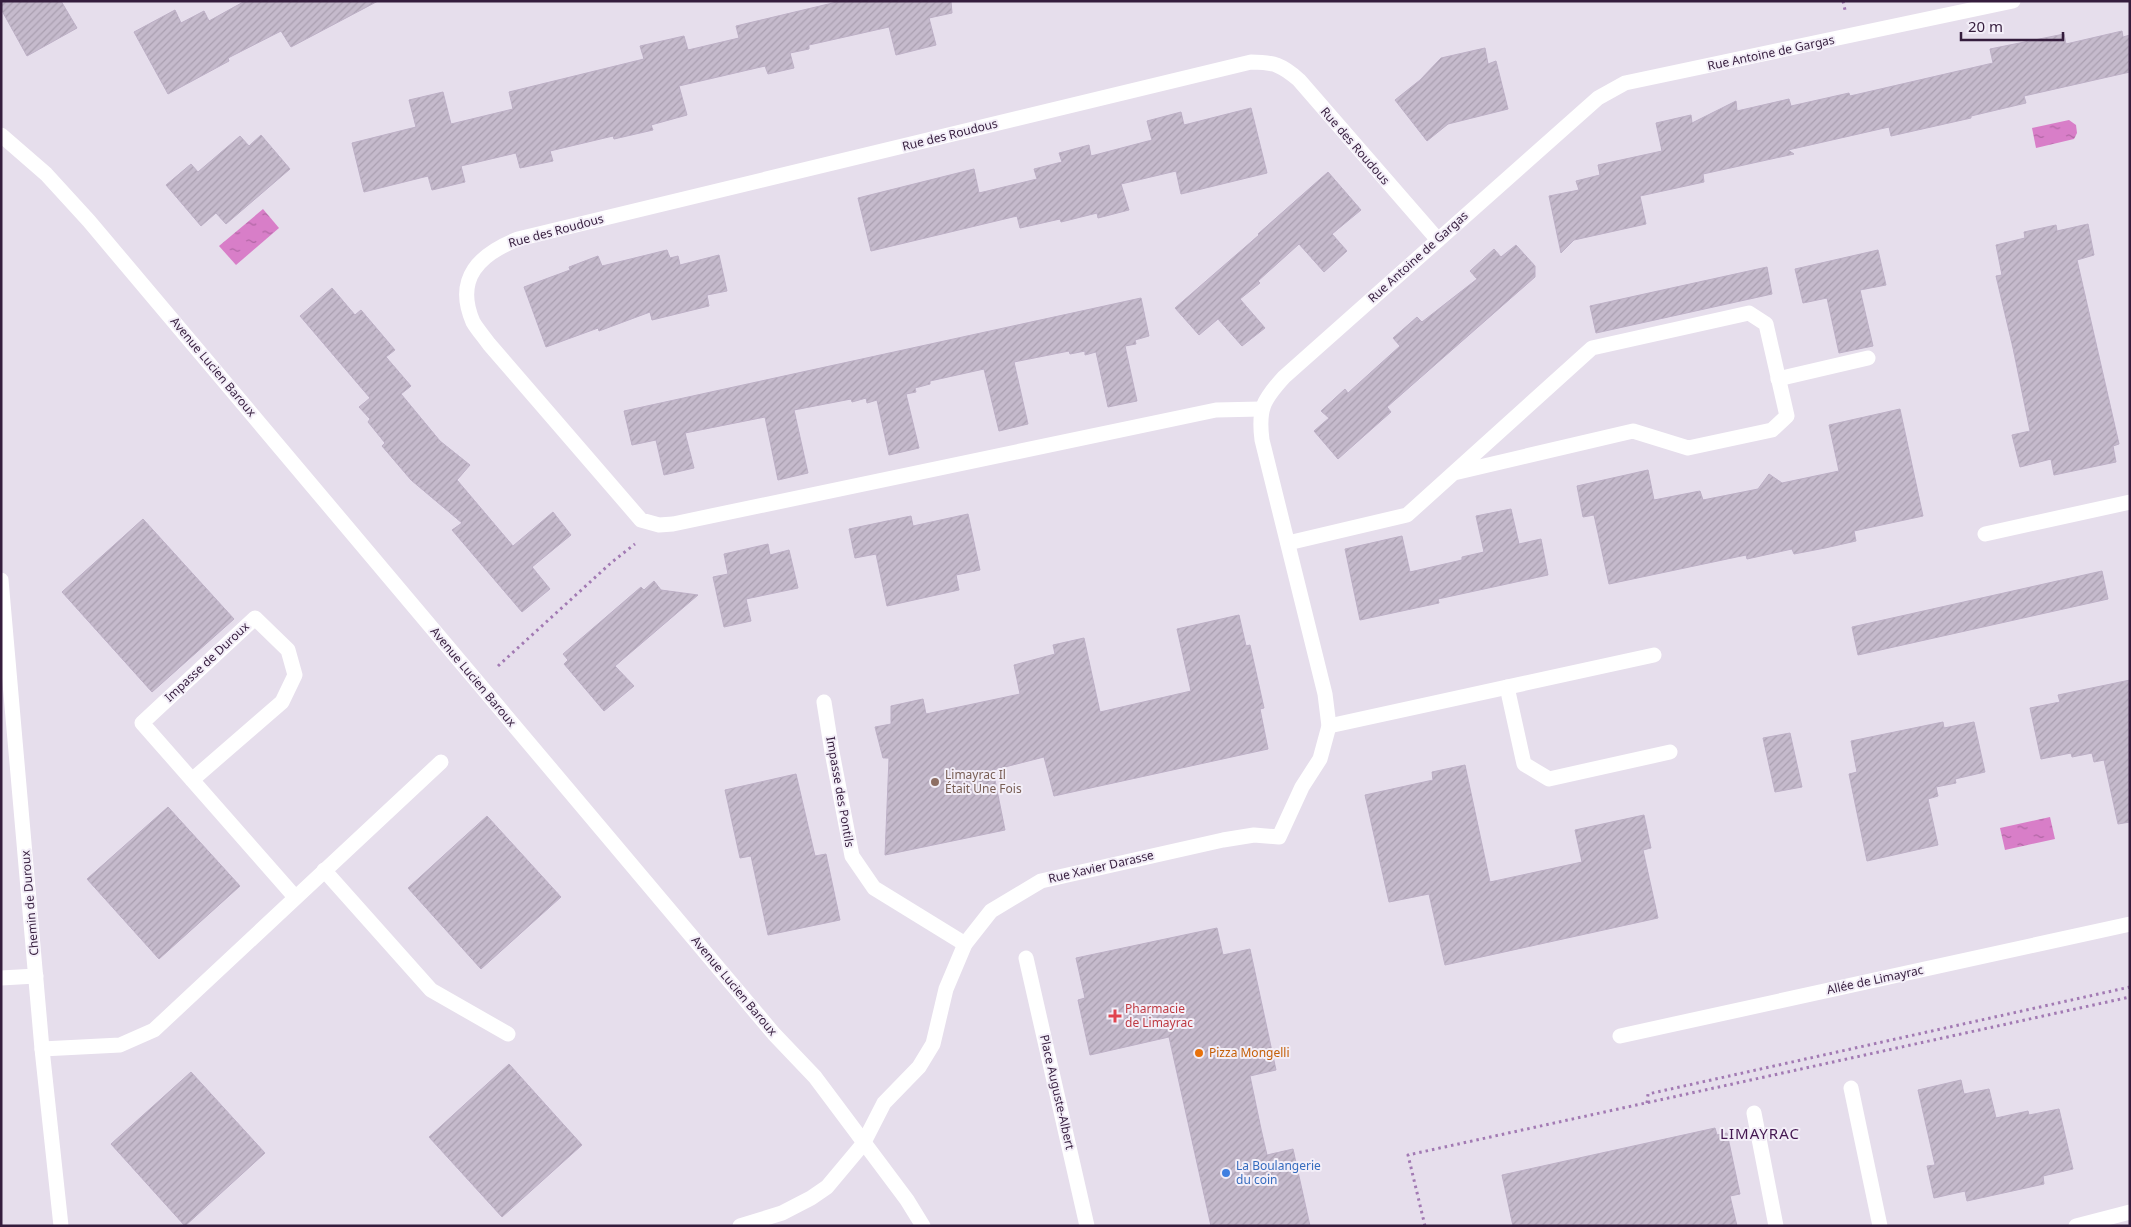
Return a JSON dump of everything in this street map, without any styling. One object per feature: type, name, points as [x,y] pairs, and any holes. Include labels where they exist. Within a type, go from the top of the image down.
[{"type":"street","name":"Rue Antoine de Gargas","points":[[1261,409],[1268,395],[1284,377],[1598,98],[1626,83],[2013,1]]},
{"type":"street","name":"Rue des Roudous","points":[[659,525],[641,520],[474,324],[467,304],[468,285],[474,270],[484,258],[501,246],[518,239],[1251,62],[1269,62],[1284,67],[1299,80],[1438,240]]},
{"type":"street","name":"Avenue Lucien Baroux","points":[[4,142],[46,174],[89,221],[774,1034],[816,1077],[923,1226]]},
{"type":"street","points":[[1288,543],[1407,515],[1592,348],[1749,314],[1766,324],[1786,416],[1772,430],[1688,448],[1633,431],[1454,473]]},
{"type":"street","points":[[1778,379],[1868,358]]},
{"type":"street","points":[[659,525],[683,522],[1216,410],[1261,409],[1262,440],[1326,694],[1329,726],[1654,655]]},
{"type":"street","points":[[1985,534],[2130,502]]},
{"type":"street","name":"Chemin de Duroux","points":[[1,580],[42,1049],[61,1226]]},
{"type":"street","name":"Impasse de Duroux","points":[[192,780],[282,702],[295,675],[288,650],[255,618],[142,723],[192,780],[295,897]]},
{"type":"street","points":[[1507,687],[1524,764],[1549,779],[1670,752]]},
{"type":"street","name":"Impasse des Pontils","points":[[824,702],[852,856],[874,888],[965,944]]},
{"type":"street","name":"Rue Xavier Darasse","points":[[740,1226],[782,1213],[811,1198],[827,1187],[863,1144],[884,1103],[919,1066],[933,1044],[946,989],[965,944],[991,911],[1041,881],[1254,834],[1278,837],[1302,787],[1320,759],[1329,726]]},
{"type":"street","points":[[42,1049],[120,1045],[154,1030],[441,762]]},
{"type":"street","points":[[324,870],[431,990],[508,1034]]},
{"type":"street","name":"Allée de Limayrac","points":[[1620,1036],[2130,924]]},
{"type":"street","name":"Place Auguste-Albert","points":[[1026,958],[1060,1100],[1087,1226]]},
{"type":"street","points":[[1,978],[36,976]]},
{"type":"street","points":[[1851,1088],[1880,1226]]},
{"type":"street","points":[[1754,1113],[1776,1226]]},
{"type":"street","points":[[2076,1226],[2130,1212]]},
{"type":"path","points":[[479,683],[612,562],[659,525]]},
{"type":"path","points":[[1647,1102],[1648,1094],[2130,987]]},
{"type":"path","points":[[1425,1226],[1408,1155],[2130,998]]},
{"type":"water","points":[[2069,120],[2076,125],[2077,133],[2074,139],[2036,148],[2032,128]]},
{"type":"water","points":[[263,209],[279,228],[236,265],[219,246]]},
{"type":"water","points":[[2050,817],[2055,839],[2005,850],[2000,828]]},
{"type":"building","points":[[1,1],[61,1],[77,28],[27,56],[1,9]]},
{"type":"building","points":[[245,1],[378,1],[291,47],[281,31],[228,58],[229,61],[168,94],[134,32],[175,10],[181,23],[204,11],[209,21]]},
{"type":"building","points":[[841,1],[951,1],[952,13],[929,18],[936,45],[896,55],[889,27],[809,45],[809,49],[790,53],[794,68],[768,74],[765,66],[679,86],[687,115],[651,125],[653,130],[614,139],[613,136],[550,151],[553,161],[520,168],[516,153],[461,166],[465,182],[432,190],[428,176],[364,192],[352,143],[416,127],[409,100],[443,92],[451,124],[513,109],[509,92],[644,59],[640,46],[684,36],[688,50],[739,38],[736,26]]},
{"type":"building","points":[[2122,31],[2123,37],[2130,35],[2130,72],[2024,96],[2026,103],[1971,116],[1971,118],[1891,136],[1889,127],[1788,150],[1794,154],[1703,174],[1704,182],[1640,196],[1646,224],[1574,240],[1561,253],[1549,196],[1579,190],[1576,181],[1600,175],[1598,165],[1662,151],[1656,123],[1691,115],[1692,123],[1736,101],[1737,111],[1789,99],[1791,106],[1849,93],[1850,96],[1993,63],[1990,49],[2064,34],[2066,44]]},
{"type":"building","points":[[1485,48],[1488,64],[1496,61],[1508,109],[1448,124],[1427,141],[1395,100],[1420,80],[1441,58]]},
{"type":"building","points":[[1251,108],[1267,173],[1181,194],[1176,171],[1121,184],[1129,210],[1098,218],[1097,213],[1061,222],[1060,219],[1020,228],[1017,216],[871,251],[858,198],[974,169],[979,193],[1037,179],[1034,169],[1062,162],[1059,153],[1089,145],[1091,156],[1152,140],[1147,121],[1181,112],[1184,125]]},
{"type":"building","points":[[261,135],[290,169],[226,224],[216,213],[201,226],[166,185],[191,164],[198,172],[240,136],[249,146]]},
{"type":"building","points":[[1328,172],[1361,210],[1332,234],[1347,251],[1324,272],[1299,244],[1258,281],[1260,283],[1240,299],[1265,328],[1242,346],[1218,319],[1199,335],[1175,308]]},
{"type":"building","points":[[2088,224],[2094,255],[2077,260],[2119,444],[2113,446],[2116,462],[2054,475],[2051,459],[2020,467],[2012,435],[2030,431],[1996,276],[2002,275],[1996,245],[2025,238],[2024,232],[2056,225],[2057,231]]},
{"type":"building","points":[[1516,245],[1535,266],[1535,277],[1387,407],[1391,412],[1338,459],[1314,431],[1329,418],[1321,411],[1345,389],[1348,393],[1400,346],[1393,338],[1417,317],[1422,322],[1477,279],[1470,271],[1494,249],[1501,257]]},
{"type":"building","points":[[667,250],[670,258],[678,256],[680,265],[719,255],[727,291],[707,295],[709,306],[652,320],[650,312],[599,331],[598,328],[546,347],[524,287],[570,270],[569,267],[598,256],[602,266]]},
{"type":"building","points":[[1878,250],[1886,285],[1860,290],[1873,346],[1839,353],[1827,298],[1803,303],[1795,269]]},
{"type":"building","points":[[1767,267],[1772,294],[1596,333],[1590,306]]},
{"type":"building","points":[[332,288],[355,315],[361,310],[395,350],[386,357],[411,386],[401,394],[440,441],[470,465],[457,480],[513,546],[553,512],[571,535],[532,567],[550,589],[522,612],[452,530],[462,523],[411,480],[382,446],[385,443],[368,422],[370,419],[359,407],[370,398],[300,316]]},
{"type":"building","points":[[1141,298],[1149,336],[1135,340],[1136,344],[1125,346],[1137,401],[1108,407],[1096,352],[1085,355],[1085,351],[1070,354],[1069,351],[1014,362],[1028,424],[999,431],[984,369],[930,381],[930,384],[915,388],[916,392],[906,394],[919,448],[889,455],[877,400],[867,403],[866,398],[852,402],[851,399],[794,410],[808,473],[778,480],[765,417],[685,433],[694,468],[664,475],[656,440],[632,445],[624,411]]},
{"type":"building","points":[[1900,409],[1923,516],[1854,531],[1856,541],[1825,548],[1794,554],[1792,549],[1747,559],[1746,555],[1609,584],[1594,515],[1583,517],[1577,486],[1648,470],[1654,500],[1700,491],[1703,500],[1758,489],[1769,474],[1782,483],[1839,471],[1829,425]]},
{"type":"building","points":[[1511,509],[1519,544],[1541,539],[1548,575],[1438,599],[1439,603],[1360,620],[1345,549],[1402,536],[1410,572],[1462,560],[1462,557],[1484,552],[1476,516]]},
{"type":"building","points":[[968,514],[980,570],[956,575],[959,590],[887,606],[876,554],[855,558],[849,529],[911,516],[913,526]]},
{"type":"building","points":[[143,519],[234,619],[152,692],[62,592]]},
{"type":"building","points":[[768,544],[770,555],[789,550],[798,588],[746,599],[751,621],[724,627],[713,577],[728,574],[724,554]]},
{"type":"building","points":[[2102,571],[2108,599],[1858,655],[1852,627]]},
{"type":"building","points":[[654,581],[661,590],[698,595],[615,666],[634,686],[604,711],[564,664],[568,660],[563,654],[641,587],[644,590]]},
{"type":"building","points":[[1239,615],[1246,646],[1250,645],[1264,708],[1260,709],[1268,749],[1054,796],[1044,757],[993,770],[1005,830],[885,855],[889,758],[883,758],[875,727],[891,724],[891,706],[923,699],[926,714],[1020,694],[1014,665],[1055,654],[1053,645],[1084,638],[1100,712],[1191,691],[1177,629]]},
{"type":"building","points":[[2130,680],[2130,822],[2118,824],[2104,760],[2094,762],[2092,753],[2072,757],[2071,753],[2041,759],[2030,708],[2060,702],[2058,695]]},
{"type":"building","points":[[1943,722],[1944,728],[1974,722],[1985,772],[1955,779],[1956,783],[1936,787],[1938,796],[1928,799],[1938,845],[1867,861],[1849,774],[1857,772],[1851,741]]},
{"type":"building","points":[[1790,733],[1802,787],[1775,792],[1763,738]]},
{"type":"building","points":[[1465,765],[1490,882],[1582,862],[1575,830],[1644,815],[1651,848],[1643,850],[1658,918],[1445,965],[1429,894],[1389,902],[1365,795],[1433,780],[1432,772]]},
{"type":"building","points":[[796,774],[815,856],[826,854],[840,920],[768,935],[751,856],[740,858],[725,790]]},
{"type":"building","points":[[168,807],[240,886],[159,959],[87,879]]},
{"type":"building","points":[[487,816],[561,897],[481,969],[408,888]]},
{"type":"building","points":[[1217,928],[1223,955],[1250,949],[1276,1070],[1250,1076],[1261,1129],[1267,1155],[1293,1149],[1310,1226],[1211,1226],[1169,1037],[1090,1055],[1078,1000],[1085,998],[1076,958]]},
{"type":"building","points":[[509,1064],[582,1145],[502,1217],[429,1137]]},
{"type":"building","points":[[191,1072],[265,1153],[185,1226],[111,1144]]},
{"type":"building","points":[[1961,1080],[1964,1094],[1989,1089],[1996,1118],[2028,1111],[2029,1115],[2059,1109],[2073,1169],[2043,1176],[2044,1184],[1967,1201],[1965,1191],[1934,1198],[1927,1166],[1935,1165],[1918,1090]]},
{"type":"building","points":[[1715,1128],[1717,1135],[1727,1133],[1740,1194],[1730,1196],[1737,1226],[1513,1226],[1502,1175]]},
{"type":"place","name":"Limayrac Il Était Une Fois","points":[[935,782]]},
{"type":"place","name":"Pharmacie de Limayrac","points":[[1115,1016]]},
{"type":"place","name":"Pizza Mongelli","points":[[1199,1053]]},
{"type":"place","name":"La Boulangerie du coin","points":[[1226,1173]]},
{"type":"district","name":"LIMAYRAC","points":[[1760,1134]]}]
